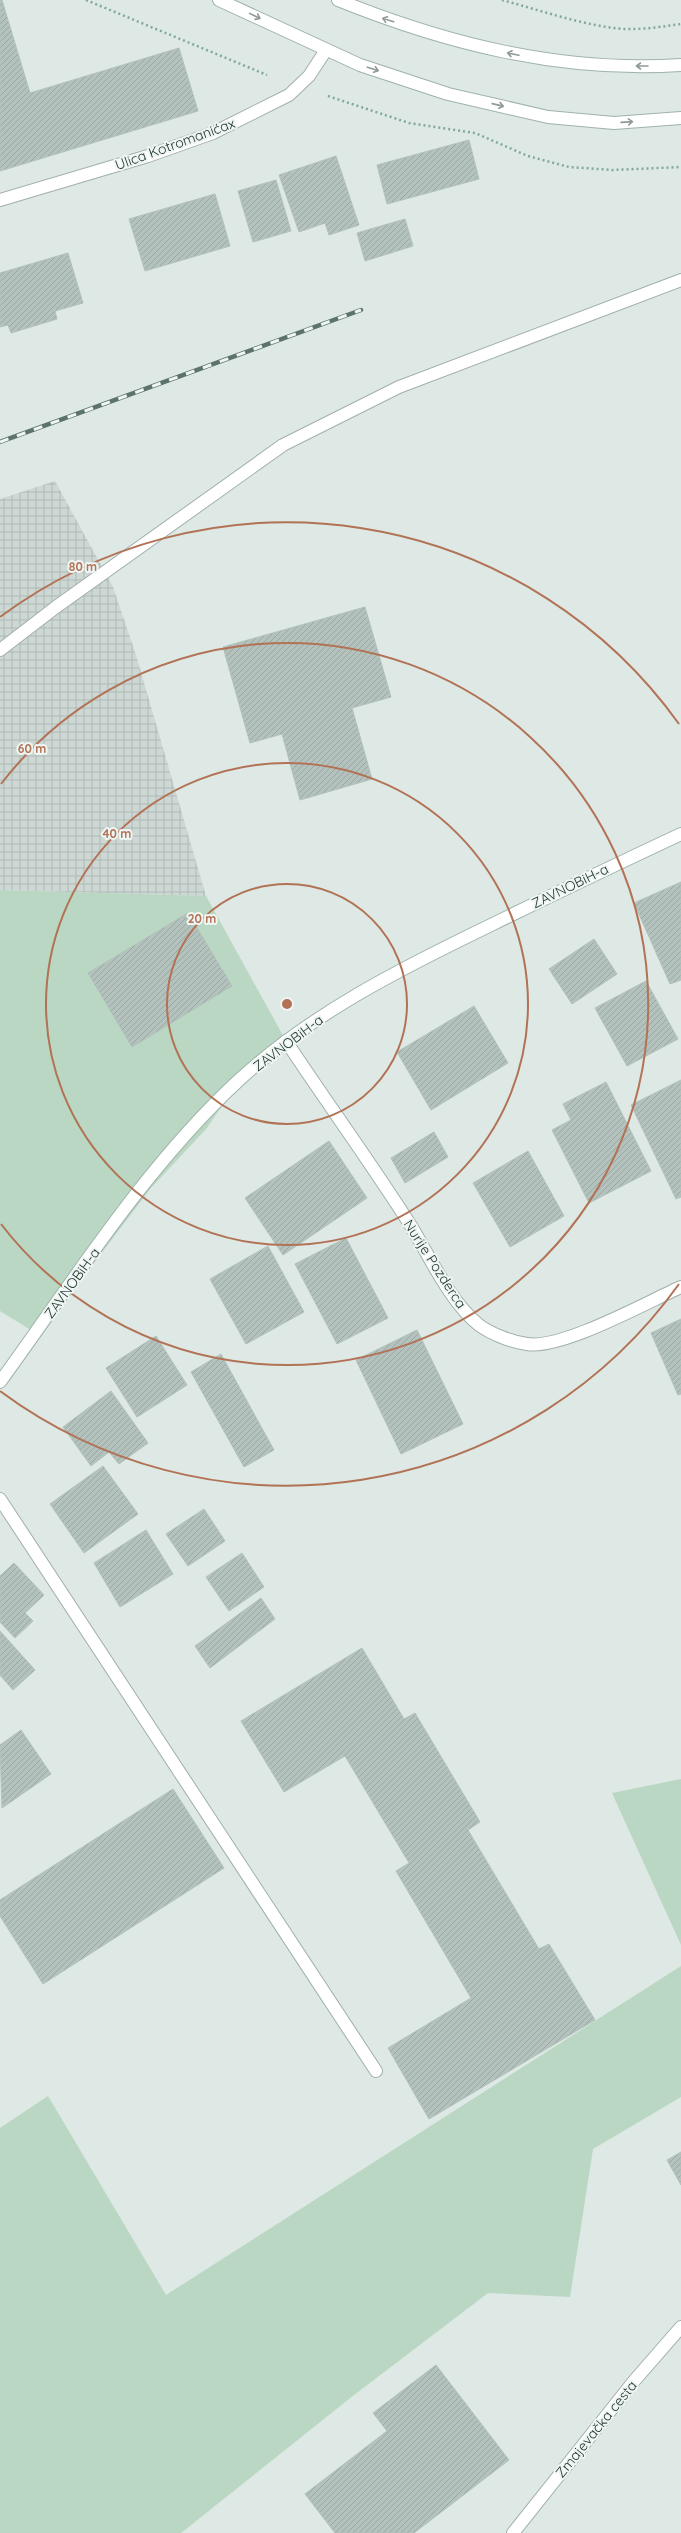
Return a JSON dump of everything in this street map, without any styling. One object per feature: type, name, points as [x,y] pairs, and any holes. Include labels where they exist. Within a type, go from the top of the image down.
[{"type":"street","points":[[219,0],[360,65],[448,94],[548,117],[614,122],[681,118]]},
{"type":"street","points":[[338,0],[384,18],[455,41],[535,59],[601,66],[681,65]]},
{"type":"street","name":"Ulica Kotromanićax","points":[[0,200],[148,156],[213,133],[289,95],[310,76],[326,50]]},
{"type":"street","points":[[0,650],[56,607],[283,445],[399,387],[681,280]]},
{"type":"street","name":"ZAVNOBiH-a","points":[[0,1382],[139,1190],[200,1120],[239,1080],[286,1041],[404,967],[681,834]]},
{"type":"street","name":"Nurije Pozderca","points":[[286,1041],[410,1225],[459,1304],[480,1326],[502,1336],[528,1344],[554,1342],[586,1330],[681,1287]]},
{"type":"street","points":[[0,1499],[376,2071]]},
{"type":"street","name":"Zmajevačka cesta","points":[[513,2533],[634,2381],[680,2331]]},
{"type":"path","points":[[86,0],[299,86],[409,123],[475,133],[528,156],[569,167],[613,170],[681,167]]},
{"type":"path","points":[[502,0],[576,20],[615,28],[644,29],[681,24]]},
{"type":"shaded area","points":[[55,481],[113,587],[136,655],[206,896],[0,890],[0,499]]},
{"type":"green space","points":[[0,890],[206,896],[286,1041],[239,1080],[207,1128],[151,1188],[39,1335],[0,1311]]},
{"type":"green space","points":[[681,1779],[681,1945],[612,1793]]},
{"type":"green space","points":[[681,1966],[681,2097],[593,2149],[570,2297],[488,2293],[354,2395],[181,2533],[0,2533],[0,2128],[48,2096],[166,2295]]},
{"type":"building","points":[[0,0],[2,0],[30,93],[179,48],[198,111],[0,171]]},
{"type":"building","points":[[469,140],[479,179],[387,204],[377,165]]},
{"type":"building","points":[[336,156],[359,225],[329,235],[325,223],[299,232],[279,175]]},
{"type":"building","points":[[276,180],[291,231],[253,242],[238,191]]},
{"type":"building","points":[[215,194],[230,246],[145,271],[129,219]]},
{"type":"building","points":[[405,219],[413,246],[365,261],[357,233]]},
{"type":"building","points":[[68,253],[83,303],[55,311],[57,319],[11,333],[8,325],[0,327],[0,273]]},
{"type":"building","points":[[365,607],[391,697],[352,708],[372,779],[300,800],[282,734],[250,743],[223,647]]},
{"type":"building","points":[[681,882],[681,980],[670,984],[634,903]]},
{"type":"building","points":[[188,913],[232,986],[132,1047],[88,973]]},
{"type":"building","points":[[594,939],[617,974],[572,1004],[549,969]]},
{"type":"building","points":[[646,981],[678,1039],[627,1066],[595,1008]]},
{"type":"building","points":[[474,1006],[508,1063],[431,1110],[397,1052]]},
{"type":"building","points":[[681,1080],[681,1197],[676,1199],[631,1105]]},
{"type":"building","points":[[606,1082],[651,1171],[589,1203],[552,1130],[571,1120],[563,1104]]},
{"type":"building","points":[[434,1132],[448,1157],[405,1183],[391,1158]]},
{"type":"building","points":[[329,1141],[367,1198],[283,1255],[245,1198]]},
{"type":"building","points":[[528,1151],[564,1216],[510,1247],[473,1183]]},
{"type":"building","points":[[346,1238],[388,1318],[337,1344],[295,1264]]},
{"type":"building","points":[[268,1246],[304,1312],[246,1344],[210,1279]]},
{"type":"building","points":[[681,1319],[681,1394],[678,1395],[651,1333]]},
{"type":"building","points":[[417,1330],[463,1424],[401,1454],[356,1360]]},
{"type":"building","points":[[156,1336],[187,1385],[137,1417],[106,1368]]},
{"type":"building","points":[[221,1354],[274,1450],[244,1467],[191,1372]]},
{"type":"building","points":[[111,1391],[148,1443],[119,1464],[109,1452],[91,1466],[63,1427]]},
{"type":"building","points":[[103,1466],[138,1514],[84,1553],[50,1504]]},
{"type":"building","points":[[204,1509],[225,1541],[188,1566],[166,1534]]},
{"type":"building","points":[[146,1530],[173,1574],[120,1607],[94,1563]]},
{"type":"building","points":[[242,1553],[264,1587],[229,1611],[206,1577]]},
{"type":"building","points":[[14,1563],[44,1595],[25,1613],[33,1621],[15,1638],[0,1622],[0,1576]]},
{"type":"building","points":[[261,1598],[275,1619],[210,1668],[195,1646]]},
{"type":"building","points":[[0,1631],[35,1670],[13,1690],[0,1675]]},
{"type":"building","points":[[362,1648],[404,1719],[415,1713],[480,1822],[468,1830],[539,1949],[549,1944],[595,2020],[429,2119],[388,2048],[471,1998],[396,1871],[409,1863],[345,1756],[284,1792],[241,1721]]},
{"type":"building","points":[[21,1730],[51,1774],[2,1808],[0,1745]]},
{"type":"building","points":[[173,1789],[224,1868],[43,1984],[0,1916],[0,1900]]},
{"type":"building","points":[[681,2152],[681,2185],[667,2160]]},
{"type":"building","points":[[436,2365],[509,2460],[414,2533],[335,2533],[305,2494],[387,2431],[373,2413]]},
{"type":"railway","points":[[0,442],[361,310]]}]
